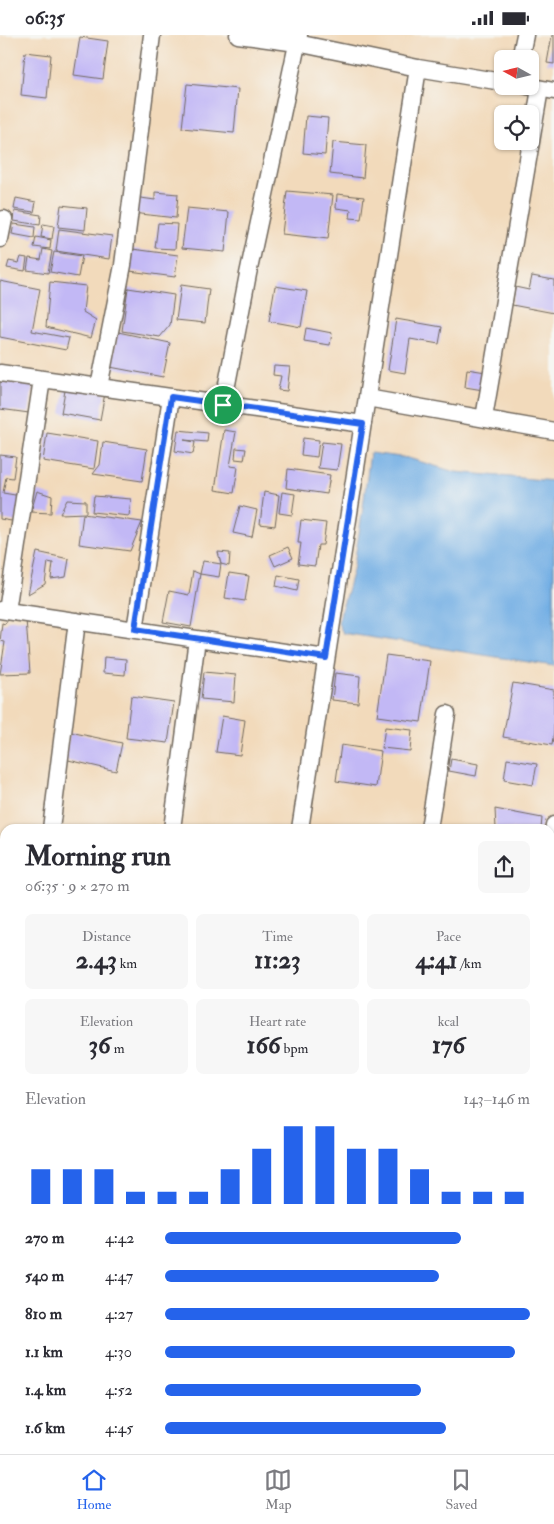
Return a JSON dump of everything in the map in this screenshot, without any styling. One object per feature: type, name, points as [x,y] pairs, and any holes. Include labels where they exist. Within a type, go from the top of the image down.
[{"type":"street","points":[[99,387],[123,265],[152,35]]},
{"type":"street","points":[[238,35],[298,39],[418,68],[494,81]]},
{"type":"street","points":[[522,50],[525,35]]},
{"type":"street","points":[[223,405],[248,274],[298,39]]},
{"type":"street","points":[[301,824],[418,68]]},
{"type":"street","points":[[484,418],[540,89]]},
{"type":"street","points":[[0,239],[4,219]]},
{"type":"street","points":[[0,373],[363,424]]},
{"type":"street","points":[[42,379],[4,610],[326,658]]},
{"type":"street","points":[[135,629],[171,397]]},
{"type":"street","points":[[367,398],[554,431]]},
{"type":"street","points":[[53,824],[78,621]]},
{"type":"street","points":[[173,824],[197,639]]},
{"type":"street","points":[[431,824],[447,714]]},
{"type":"water","points":[[370,453],[408,458],[455,472],[554,481],[554,666],[343,633],[338,623],[353,570]]},
{"type":"building","points":[[552,35],[554,35],[554,64],[547,63]]},
{"type":"building","points":[[80,37],[108,41],[103,79],[74,75]]},
{"type":"building","points":[[25,52],[51,55],[47,98],[21,95]]},
{"type":"building","points":[[187,84],[238,89],[234,133],[182,128]]},
{"type":"building","points":[[306,116],[328,118],[325,155],[303,153]]},
{"type":"building","points":[[333,142],[366,145],[363,178],[330,174]]},
{"type":"building","points":[[287,191],[333,195],[328,239],[282,234]]},
{"type":"building","points":[[155,192],[178,194],[176,218],[132,213],[134,197],[155,200]]},
{"type":"building","points":[[337,194],[364,197],[361,219],[350,218],[351,210],[336,208]]},
{"type":"building","points":[[16,198],[36,202],[34,212],[14,209]]},
{"type":"building","points":[[61,205],[87,208],[85,230],[58,227]]},
{"type":"building","points":[[187,208],[229,212],[225,252],[182,248]]},
{"type":"building","points":[[15,211],[41,215],[40,225],[14,221]]},
{"type":"building","points":[[158,223],[177,224],[175,249],[155,248]]},
{"type":"building","points":[[14,224],[35,227],[34,238],[12,234]]},
{"type":"building","points":[[43,224],[54,226],[52,239],[41,237]]},
{"type":"building","points":[[59,229],[112,236],[109,259],[56,251]]},
{"type":"building","points":[[36,237],[51,240],[50,249],[34,247]]},
{"type":"building","points":[[125,248],[178,255],[175,277],[122,270]]},
{"type":"building","points":[[43,249],[52,251],[48,273],[27,270],[29,258],[41,260]]},
{"type":"building","points":[[54,252],[82,256],[78,277],[50,272]]},
{"type":"building","points":[[21,257],[27,258],[25,271],[7,268],[9,261],[19,263]]},
{"type":"building","points":[[532,276],[554,280],[554,313],[512,305],[515,287],[529,290]]},
{"type":"building","points":[[0,281],[40,289],[32,331],[69,338],[66,350],[0,337]]},
{"type":"building","points":[[50,282],[86,286],[83,312],[96,320],[91,338],[46,327]]},
{"type":"building","points":[[181,285],[209,289],[205,323],[176,320]]},
{"type":"building","points":[[275,286],[307,291],[301,327],[269,321]]},
{"type":"building","points":[[128,288],[174,295],[170,325],[160,337],[122,331]]},
{"type":"building","points":[[396,319],[442,327],[439,344],[410,339],[405,373],[388,370]]},
{"type":"building","points":[[306,328],[332,333],[330,345],[304,341]]},
{"type":"building","points":[[118,332],[170,343],[163,377],[110,367]]},
{"type":"building","points":[[274,366],[290,367],[287,391],[278,390],[281,376],[273,375]]},
{"type":"building","points":[[467,369],[486,372],[483,390],[465,387]]},
{"type":"building","points":[[0,381],[33,386],[29,413],[0,409]]},
{"type":"building","points":[[66,385],[105,393],[100,420],[61,413]]},
{"type":"building","points":[[178,430],[208,433],[207,442],[184,440],[195,442],[193,454],[175,451]]},
{"type":"building","points":[[224,430],[236,432],[230,466],[238,467],[234,493],[215,490]]},
{"type":"building","points":[[47,433],[98,441],[94,469],[43,461]]},
{"type":"building","points":[[303,438],[319,440],[317,457],[301,455]]},
{"type":"building","points":[[103,442],[147,449],[142,481],[93,474],[100,465]]},
{"type":"building","points":[[322,442],[341,444],[337,470],[318,468]]},
{"type":"building","points":[[236,448],[246,449],[244,460],[235,459]]},
{"type":"building","points":[[0,455],[16,457],[13,478],[6,477],[3,493],[21,496],[17,522],[0,519]]},
{"type":"building","points":[[288,469],[330,475],[327,494],[286,488]]},
{"type":"building","points":[[37,491],[52,496],[51,513],[31,512]]},
{"type":"building","points":[[264,492],[279,495],[275,526],[260,524]]},
{"type":"building","points":[[282,492],[295,494],[292,515],[279,513]]},
{"type":"building","points":[[94,496],[131,499],[129,516],[92,512]]},
{"type":"building","points":[[67,500],[86,501],[86,513],[60,514]]},
{"type":"building","points":[[240,506],[257,510],[252,537],[233,533]]},
{"type":"building","points":[[83,514],[142,522],[130,551],[79,544]]},
{"type":"building","points":[[301,520],[326,523],[323,545],[318,545],[315,566],[298,564],[301,543],[298,543]]},
{"type":"building","points":[[288,547],[293,558],[275,566],[270,555]]},
{"type":"building","points":[[37,552],[69,559],[66,577],[51,579],[53,563],[48,562],[45,584],[28,594]]},
{"type":"building","points":[[218,552],[230,553],[229,566],[221,564]]},
{"type":"building","points":[[203,561],[221,564],[219,577],[200,574]]},
{"type":"building","points":[[193,571],[200,574],[191,627],[163,622],[169,591],[189,595]]},
{"type":"building","points":[[229,573],[249,576],[245,601],[225,598]]},
{"type":"building","points":[[278,575],[299,579],[297,591],[276,586]]},
{"type":"building","points":[[26,619],[30,673],[0,674],[5,642],[0,641],[2,623],[5,624],[8,620]]},
{"type":"building","points":[[386,655],[430,661],[421,722],[377,716]]},
{"type":"building","points":[[104,657],[126,659],[125,675],[103,673]]},
{"type":"building","points":[[204,672],[236,675],[234,702],[201,699]]},
{"type":"building","points":[[335,673],[360,676],[358,703],[332,700]]},
{"type":"building","points":[[513,683],[554,690],[552,745],[503,737]]},
{"type":"building","points":[[131,696],[174,702],[168,743],[126,738]]},
{"type":"building","points":[[222,716],[245,720],[240,755],[216,752]]},
{"type":"building","points":[[385,727],[412,730],[410,751],[382,748]]},
{"type":"building","points":[[70,732],[122,743],[116,771],[64,759]]},
{"type":"building","points":[[341,745],[381,751],[376,787],[336,781]]},
{"type":"building","points":[[451,759],[478,764],[476,776],[449,771]]},
{"type":"building","points":[[507,759],[537,764],[533,785],[504,780]]},
{"type":"building","points":[[495,809],[542,818],[541,824],[496,824]]},
{"type":"route","points":[[171,397],[223,405],[363,424],[326,658],[135,629],[171,397]]}]
